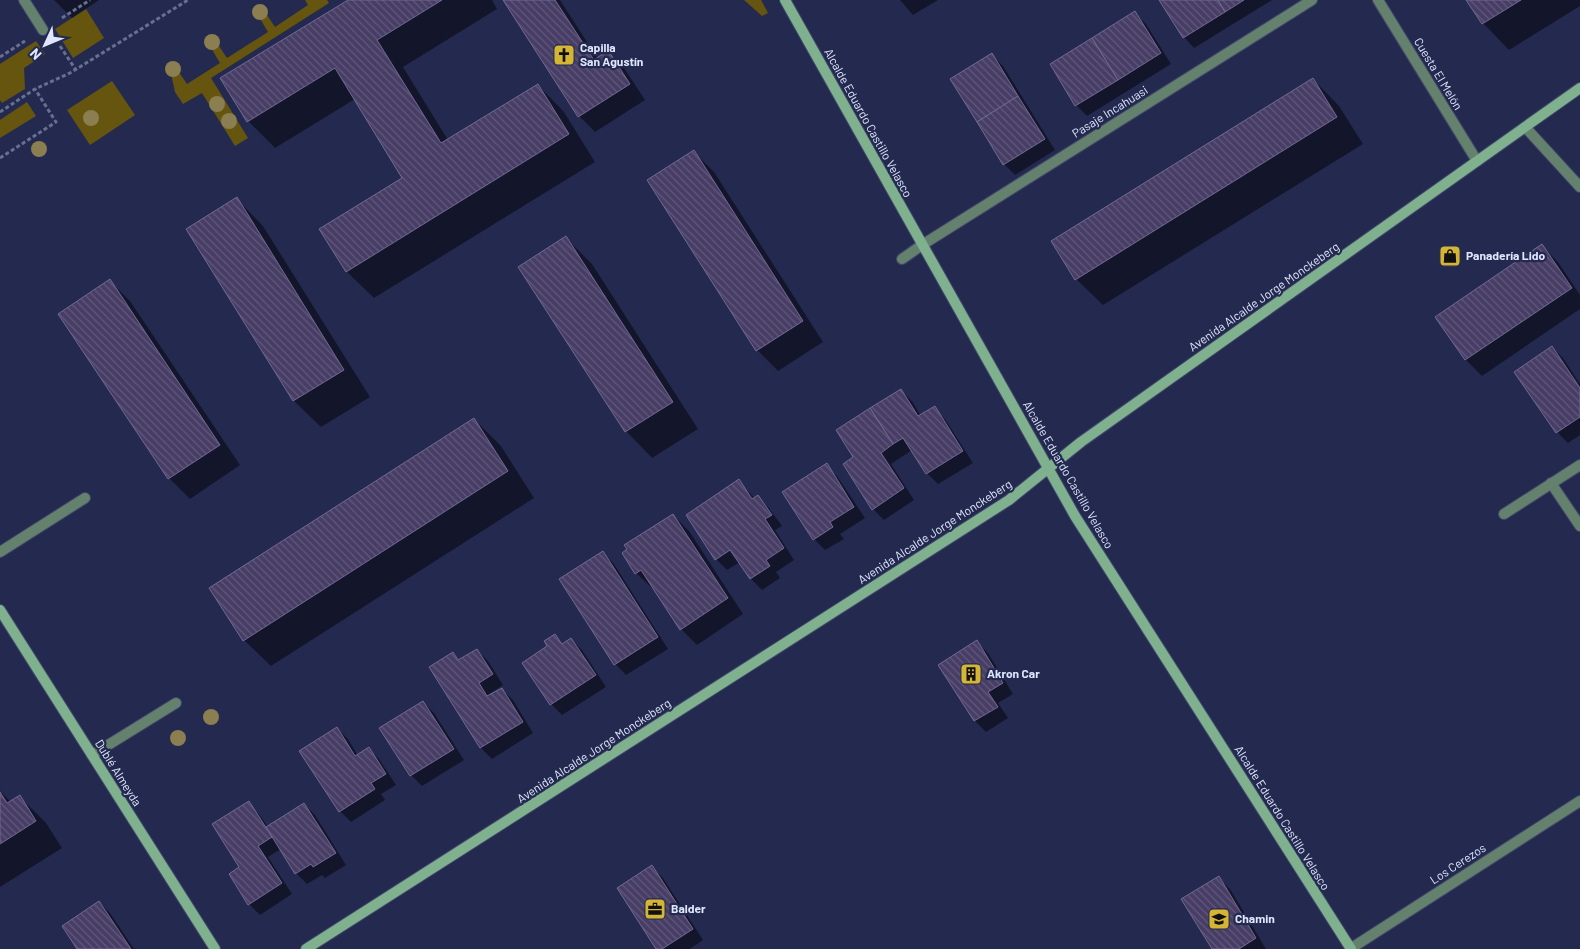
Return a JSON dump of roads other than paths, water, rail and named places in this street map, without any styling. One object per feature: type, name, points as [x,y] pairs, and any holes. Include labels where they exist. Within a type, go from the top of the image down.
[{"type":"main road","name":"Alcalde Eduardo Castillo Velasco","points":[[785,0],[1080,524],[1351,949]]},
{"type":"main road","name":"Avenida Alcalde Jorge Monckeberg","points":[[306,949],[1009,500],[1081,442],[1580,88]]},
{"type":"main road","name":"Dublé Almeyda","points":[[0,610],[215,949]]},
{"type":"street","points":[[24,0],[43,30]]},
{"type":"street","name":"Pasaje Incahuasi","points":[[902,259],[1312,0]]},
{"type":"street","name":"Cuesta El Melón","points":[[1378,0],[1477,161]]},
{"type":"street","points":[[1525,126],[1580,187]]},
{"type":"street","points":[[1504,514],[1580,465]]},
{"type":"street","points":[[1551,484],[1580,526]]},
{"type":"street","points":[[0,552],[85,498]]},
{"type":"street","points":[[92,755],[176,703]]},
{"type":"street","name":"Los Cerezos","points":[[1351,949],[1580,801]]},
{"type":"place","name":"Capilla San Agustín","points":[[564,55]]},
{"type":"place","name":"Panadería Lido","points":[[1450,256]]},
{"type":"place","name":"Akron Car","points":[[971,674]]},
{"type":"place","name":"Balder","points":[[655,909]]},
{"type":"place","name":"Chamin","points":[[1219,919]]}]
